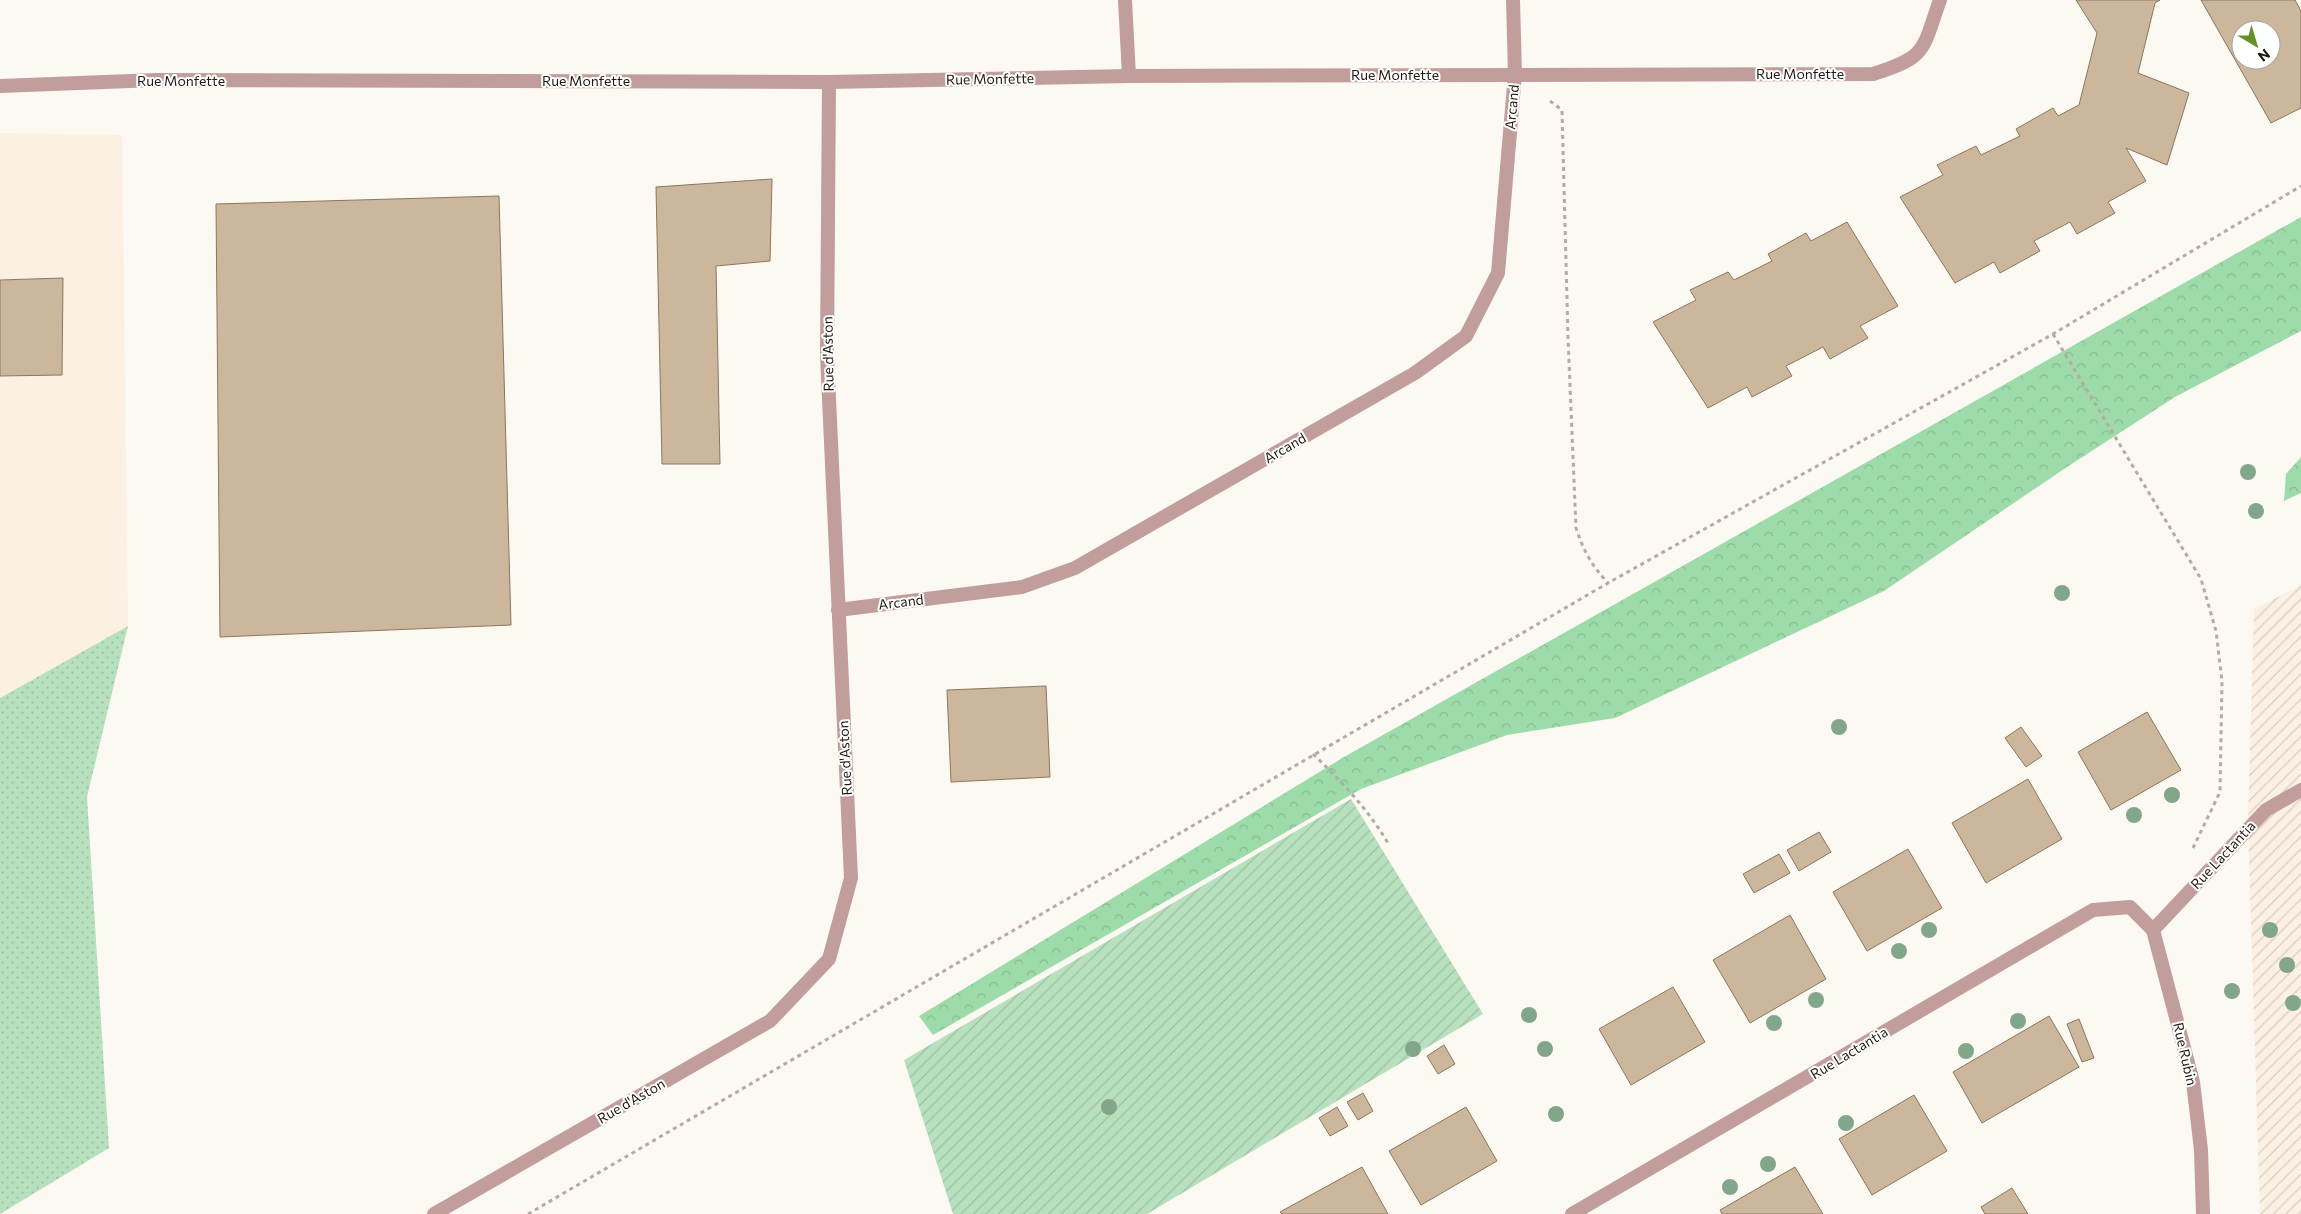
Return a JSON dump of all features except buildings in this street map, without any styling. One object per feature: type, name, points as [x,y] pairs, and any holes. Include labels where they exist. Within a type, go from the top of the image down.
[{"type":"street","points":[[1126,0],[1129,76]]},
{"type":"street","name":"Arcand","points":[[838,610],[1022,587],[1075,568],[1415,373],[1466,336],[1498,273],[1515,74],[1513,0]]},
{"type":"street","name":"Rue Monfette","points":[[0,86],[157,80],[829,82],[1129,76],[1873,74],[1907,62],[1920,51],[1929,35],[1940,0]]},
{"type":"street","name":"Rue d'Aston","points":[[434,1214],[770,1021],[829,959],[850,878],[828,355],[829,82]]},
{"type":"street","name":"Rue Lactantia","points":[[1572,1214],[2093,910],[2130,907],[2154,930],[2266,810],[2301,790]]},
{"type":"street","name":"Rue Rubin","points":[[2154,930],[2193,1082],[2201,1150],[2204,1214]]},
{"type":"path","points":[[1515,74],[1562,110],[1568,337],[1576,528],[1592,566],[1608,583]]},
{"type":"path","points":[[528,1214],[1313,754],[1608,583],[2053,334],[2301,186]]},
{"type":"path","points":[[2053,334],[2201,579],[2216,631],[2222,681],[2220,792]]},
{"type":"path","points":[[1313,754],[1344,785],[1379,828],[1389,845]]},
{"type":"shaded area","points":[[0,133],[122,135],[128,626],[0,698]]},
{"type":"shaded area","points":[[2301,585],[2301,1214],[2260,1214],[2248,821],[2254,609]]},
{"type":"green space","points":[[2301,217],[2301,331],[2175,397],[2067,467],[1884,591],[1615,718],[1507,735],[1361,789],[933,1035],[919,1016],[1344,757]]},
{"type":"green space","points":[[2301,457],[2301,493],[2284,501],[2286,474]]},
{"type":"green space","points":[[128,626],[87,797],[109,1148],[0,1214],[0,698]]},
{"type":"green space","points":[[1351,799],[1483,1014],[1147,1214],[953,1214],[904,1060]]}]
